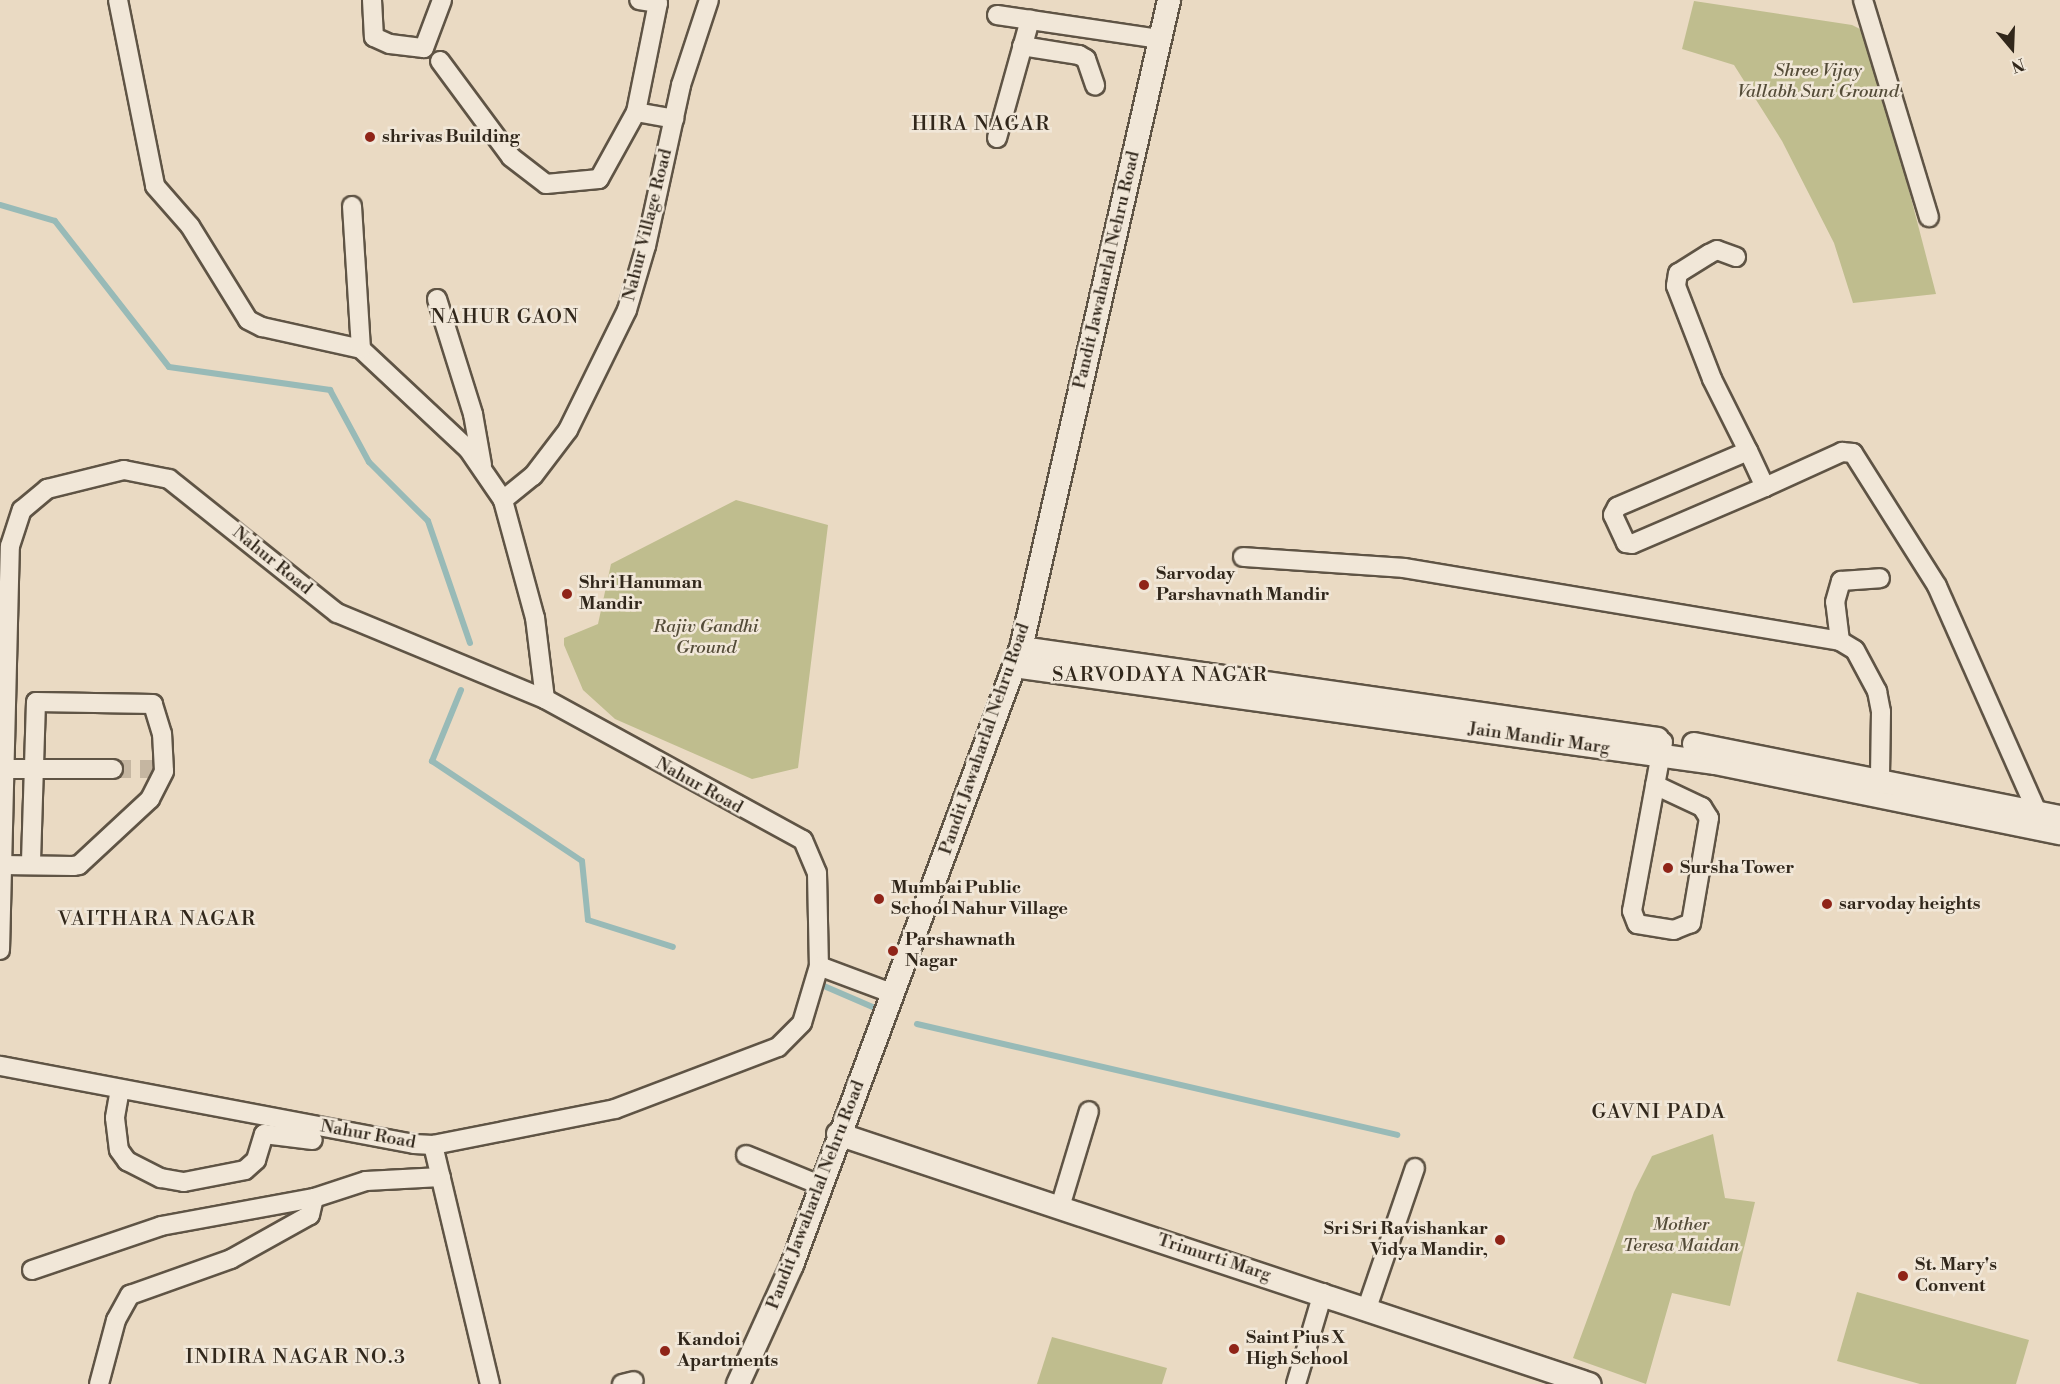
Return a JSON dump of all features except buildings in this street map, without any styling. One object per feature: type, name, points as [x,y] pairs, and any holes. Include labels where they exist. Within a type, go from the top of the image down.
[{"type":"street","points":[[118,0],[155,186],[190,226],[248,320],[262,327],[361,349],[468,449],[503,500],[535,618],[545,699]]},
{"type":"street","points":[[372,0],[374,37],[390,44],[424,48],[442,0]]},
{"type":"street","points":[[440,61],[512,157],[546,184],[600,179],[636,112],[658,2],[639,0]]},
{"type":"street","name":"Nahur Village Road","points":[[503,500],[534,476],[568,430],[627,310],[646,246],[674,119],[709,0]]},
{"type":"street","name":"Pandit Jawaharlal Nehru Road","points":[[738,1384],[792,1265],[838,1134],[894,994],[1018,657],[1169,0]]},
{"type":"street","points":[[1863,0],[1929,217]]},
{"type":"street","points":[[997,15],[1160,39]]},
{"type":"street","points":[[997,138],[1030,20]]},
{"type":"street","points":[[1079,55],[1085,28]]},
{"type":"street","points":[[1022,46],[1079,55],[1086,59],[1095,85]]},
{"type":"street","points":[[636,112],[674,119]]},
{"type":"street","points":[[352,206],[361,349]]},
{"type":"street","points":[[1736,257],[1717,250],[1708,254],[1678,273],[1676,286],[1712,379],[1765,487]]},
{"type":"street","points":[[437,299],[474,414],[484,472]]},
{"type":"street","points":[[1748,451],[1617,507],[1613,515],[1623,537],[1632,544],[1842,452],[1853,453],[1861,460],[1937,586],[2037,812]]},
{"type":"street","name":"Nahur Road","points":[[0,950],[9,546],[22,510],[47,489],[124,470],[169,479],[337,613],[545,699],[803,840],[817,873],[819,966],[802,1023],[778,1047],[615,1109],[433,1145],[293,1129],[120,1089],[0,1066]]},
{"type":"street","points":[[1243,557],[1404,568],[1840,641],[1855,650],[1877,691],[1881,712],[1880,780]]},
{"type":"street","points":[[1840,641],[1835,602],[1841,581],[1881,578]]},
{"type":"street","name":"Jain Mandir Marg","points":[[1018,657],[1749,762],[1960,804],[2060,833]]},
{"type":"street","points":[[2,865],[31,865],[85,862],[150,799],[160,784],[162,734],[153,704],[36,702],[31,865]]},
{"type":"street","points":[[1655,785],[1702,807],[1708,818],[1691,923],[1674,930],[1637,924],[1632,911],[1655,785],[1662,748]]},
{"type":"street","points":[[4,769],[113,770]]},
{"type":"street","name":"Jain Mandir Marg","points":[[1832,778],[1880,780],[1907,793]]},
{"type":"street","name":"Jain Mandir Marg","points":[[1960,804],[2037,812],[2060,817]]},
{"type":"street","points":[[819,966],[894,994]]},
{"type":"street","points":[[120,1089],[115,1118],[119,1150],[127,1161],[161,1178],[184,1182],[245,1170],[256,1160],[264,1134],[293,1129],[313,1140]]},
{"type":"street","points":[[1060,1207],[1089,1111]]},
{"type":"street","name":"Trimurti Marg","points":[[838,1134],[1323,1293],[1589,1384]]},
{"type":"street","points":[[433,1145],[490,1384]]},
{"type":"street","points":[[746,1155],[820,1185]]},
{"type":"street","points":[[1367,1308],[1415,1168]]},
{"type":"street","points":[[32,1270],[161,1226],[314,1198],[366,1181],[441,1177]]},
{"type":"street","points":[[99,1384],[116,1320],[130,1296],[231,1259],[310,1215],[314,1198]]},
{"type":"street","points":[[1296,1384],[1323,1293]]},
{"type":"green space","name":"Shree Vijay Vallabh Suri Ground","points":[[1694,1],[1852,25],[1868,33],[1936,294],[1853,303],[1834,243],[1782,141],[1734,65],[1682,49]]},
{"type":"green space","name":"Rajiv Gandhi Ground","points":[[736,500],[828,525],[798,768],[752,779],[615,719],[583,690],[564,645],[564,638],[598,624],[611,564]]},
{"type":"green space","name":"Mother Teresa Maidan","points":[[1713,1134],[1725,1198],[1755,1202],[1730,1306],[1672,1293],[1646,1384],[1573,1358],[1634,1192],[1652,1156]]},
{"type":"green space","points":[[1857,1292],[2029,1340],[2016,1384],[1920,1384],[1837,1361]]},
{"type":"green space","points":[[1052,1337],[1167,1368],[1162,1384],[1037,1384]]},
{"type":"waterway","points":[[0,205],[55,221],[169,367],[330,390],[369,462],[428,521],[470,643]]},
{"type":"waterway","points":[[461,690],[432,761],[582,861],[588,920],[673,947]]},
{"type":"waterway","points":[[817,983],[877,1009]]},
{"type":"waterway","points":[[917,1024],[1397,1135]]},
{"type":"tunnel","points":[[113,769],[155,769]]},
{"type":"place","name":"shrivas Building","points":[[370,137]]},
{"type":"place","name":"Sarvoday Parshavnath Mandir","points":[[1144,585]]},
{"type":"place","name":"Shri Hanuman Mandir","points":[[567,594]]},
{"type":"place","name":"Sursha Tower","points":[[1668,868]]},
{"type":"place","name":"Mumbai Public School Nahur Village","points":[[879,899]]},
{"type":"place","name":"sarvoday heights","points":[[1827,904]]},
{"type":"place","name":"Parshawnath Nagar","points":[[893,951]]},
{"type":"place","name":"Sri Sri Ravishankar Vidya Mandir,","points":[[1500,1240]]},
{"type":"place","name":"St. Mary's Convent","points":[[1903,1276]]},
{"type":"place","name":"Saint Pius X High School","points":[[1234,1349]]},
{"type":"place","name":"Kandoi Apartments","points":[[665,1351]]},
{"type":"district","name":"HIRA NAGAR","points":[[981,124]]},
{"type":"district","name":"NAHUR GAON","points":[[505,317]]},
{"type":"district","name":"SARVODAYA NAGAR","points":[[1160,675]]},
{"type":"district","name":"VAITHARA NAGAR","points":[[157,919]]},
{"type":"district","name":"GAVNI PADA","points":[[1659,1112]]},
{"type":"district","name":"INDIRA NAGAR NO.3","points":[[296,1357]]}]
